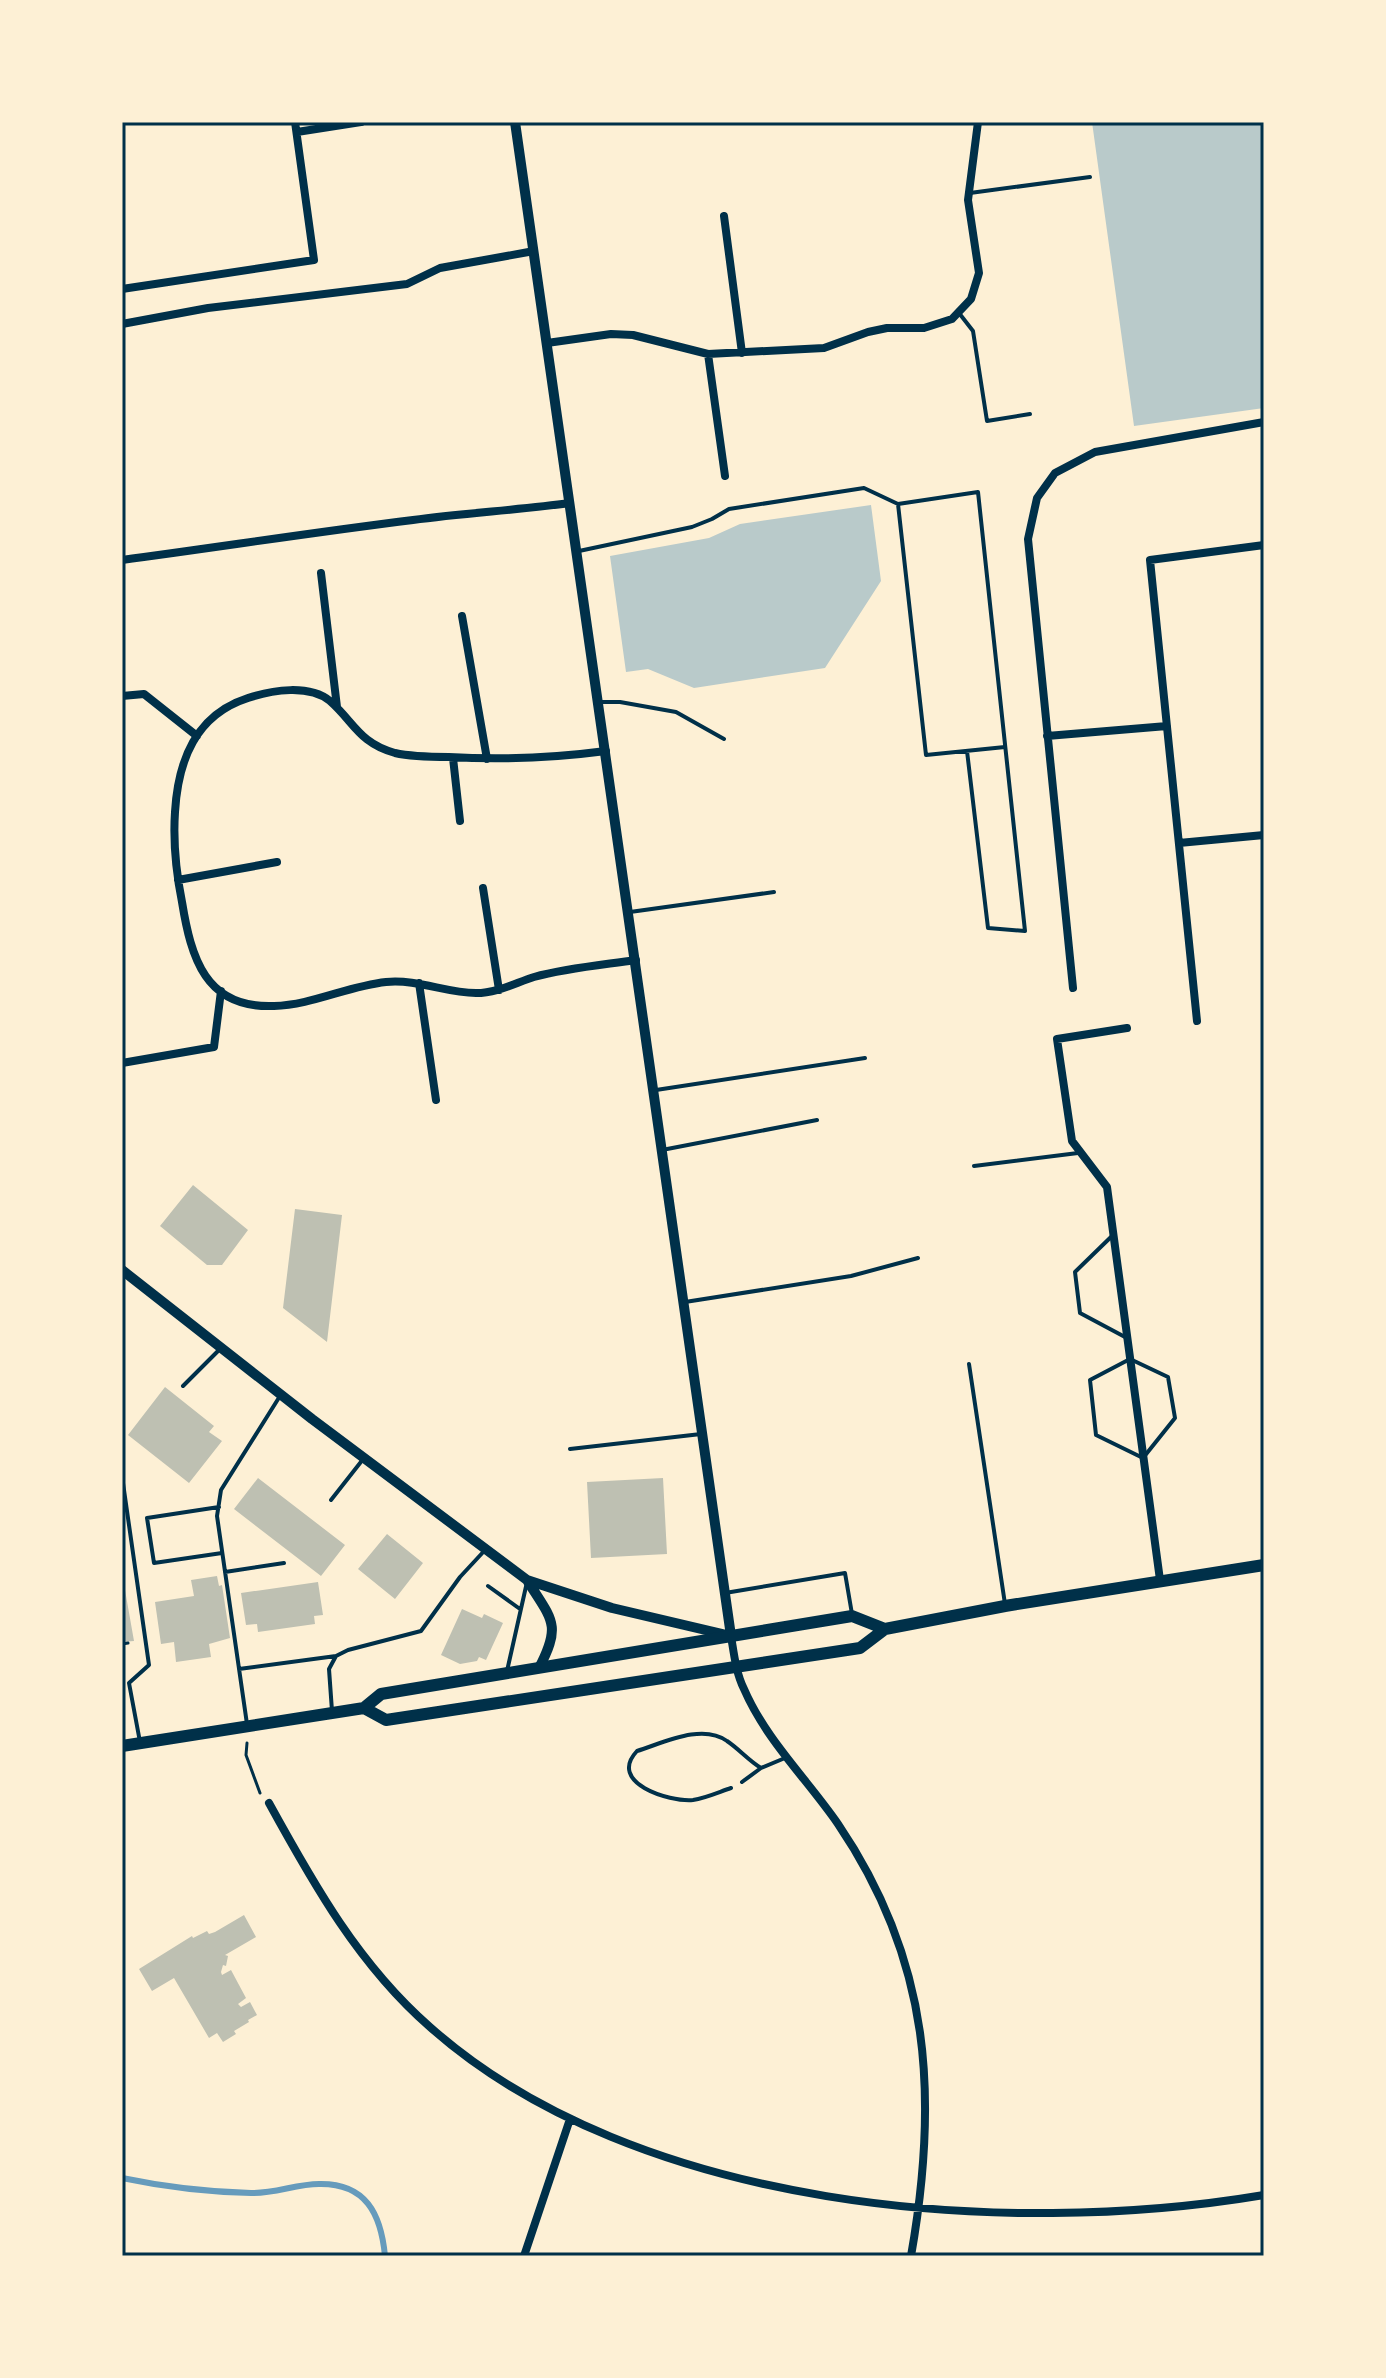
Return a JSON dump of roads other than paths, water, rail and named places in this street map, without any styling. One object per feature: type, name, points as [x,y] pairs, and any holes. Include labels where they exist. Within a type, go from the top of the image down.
[{"type":"main road","points":[[364,1708],[386,1720],[860,1648],[885,1629],[1005,1606],[1264,1565]]},
{"type":"main road","points":[[122,1746],[364,1708],[381,1694],[852,1616],[885,1629]]},
{"type":"street","points":[[122,289],[314,260],[295,122]]},
{"type":"street","points":[[297,132],[361,122]]},
{"type":"street","points":[[515,122],[636,960],[723,1594],[736,1666],[743,1688],[765,1729],[838,1824],[886,1905],[906,1962],[926,2081],[925,2161],[911,2256]]},
{"type":"street","points":[[547,343],[611,334],[633,335],[708,354],[742,353],[824,348],[887,328],[937,325],[959,313],[975,291],[979,273],[969,214],[978,122]]},
{"type":"street","points":[[724,216],[742,353]]},
{"type":"street","points":[[122,324],[208,308],[407,284],[440,268],[534,251]]},
{"type":"street","points":[[708,354],[725,476]]},
{"type":"street","points":[[1073,988],[1028,539],[1037,498],[1055,473],[1095,452],[1264,422]]},
{"type":"street","points":[[122,560],[401,521],[479,512],[509,512],[570,503]]},
{"type":"street","points":[[1197,1021],[1150,560],[1264,545]]},
{"type":"street","points":[[321,573],[338,710]]},
{"type":"street","points":[[462,616],[487,759]]},
{"type":"street","points":[[606,751],[558,757],[487,759],[414,756],[375,745],[358,733],[322,696],[310,692],[273,692],[247,698],[213,718],[184,757],[177,781],[174,823],[178,880],[189,946],[197,965],[221,991],[236,1000],[260,1006],[276,1006],[389,982],[419,983],[464,992],[499,990],[549,974],[636,960]]},
{"type":"street","points":[[122,696],[144,694],[197,736]]},
{"type":"street","points":[[1047,736],[1167,726]]},
{"type":"street","points":[[453,758],[460,821]]},
{"type":"street","points":[[1179,843],[1264,835]]},
{"type":"street","points":[[178,880],[277,862]]},
{"type":"street","points":[[483,888],[499,990]]},
{"type":"street","points":[[419,983],[436,1100]]},
{"type":"street","points":[[122,1063],[214,1047],[221,991]]},
{"type":"street","points":[[1127,1028],[1057,1039],[1072,1141],[1107,1187],[1160,1580]]},
{"type":"street","points":[[122,1270],[527,1580],[553,1627],[553,1642],[539,1668]]},
{"type":"street","points":[[527,1580],[612,1608],[731,1636]]},
{"type":"street","points":[[269,1803],[351,1942],[428,2026],[470,2059],[546,2108],[656,2153],[719,2172],[848,2199],[1003,2214],[1157,2210],[1264,2195]]},
{"type":"street","points":[[524,2256],[570,2119]]},
{"type":"lane","points":[[969,193],[1090,177]]},
{"type":"lane","points":[[959,313],[973,331],[987,421],[1030,414]]},
{"type":"lane","points":[[577,551],[692,527],[729,509],[809,496],[864,488],[898,504],[978,492],[1025,931],[988,928],[967,751]]},
{"type":"lane","points":[[898,504],[926,755],[1005,747]]},
{"type":"lane","points":[[598,702],[620,702],[676,712],[724,739]]},
{"type":"lane","points":[[629,912],[774,892]]},
{"type":"lane","points":[[654,1091],[865,1058]]},
{"type":"lane","points":[[662,1150],[817,1120]]},
{"type":"lane","points":[[974,1166],[1080,1152]]},
{"type":"lane","points":[[1114,1234],[1075,1272],[1080,1313],[1127,1338]]},
{"type":"lane","points":[[683,1302],[851,1276],[918,1258]]},
{"type":"lane","points":[[183,1386],[221,1347]]},
{"type":"lane","points":[[1130,1359],[1168,1377],[1175,1418],[1143,1458],[1096,1435],[1090,1380],[1130,1359]]},
{"type":"lane","points":[[969,1364],[1005,1606]]},
{"type":"lane","points":[[247,1727],[217,1516],[221,1490],[281,1394]]},
{"type":"lane","points":[[570,1449],[701,1434]]},
{"type":"lane","points":[[331,1500],[364,1458]]},
{"type":"lane","points":[[122,1476],[149,1665],[129,1683],[140,1744]]},
{"type":"lane","points":[[219,1507],[147,1518],[154,1563],[222,1553]]},
{"type":"lane","points":[[239,1669],[336,1656],[421,1631],[460,1577],[487,1548]]},
{"type":"lane","points":[[225,1572],[284,1563]]},
{"type":"lane","points":[[723,1594],[845,1573],[852,1616]]},
{"type":"lane","points":[[507,1673],[527,1580]]},
{"type":"lane","points":[[488,1586],[520,1609]]},
{"type":"lane","points":[[332,1713],[329,1669],[336,1656]]},
{"type":"lane","points":[[731,1788],[696,1800],[676,1799],[649,1791],[635,1782],[629,1776],[629,1766],[637,1751],[694,1734],[708,1733],[730,1742],[742,1756],[761,1768]]},
{"type":"lane","points":[[742,1782],[761,1768],[787,1758]]},
{"type":"waterway","points":[[122,2178],[235,2192],[260,2193],[319,2184],[349,2189],[359,2195],[375,2214],[385,2256]]}]
